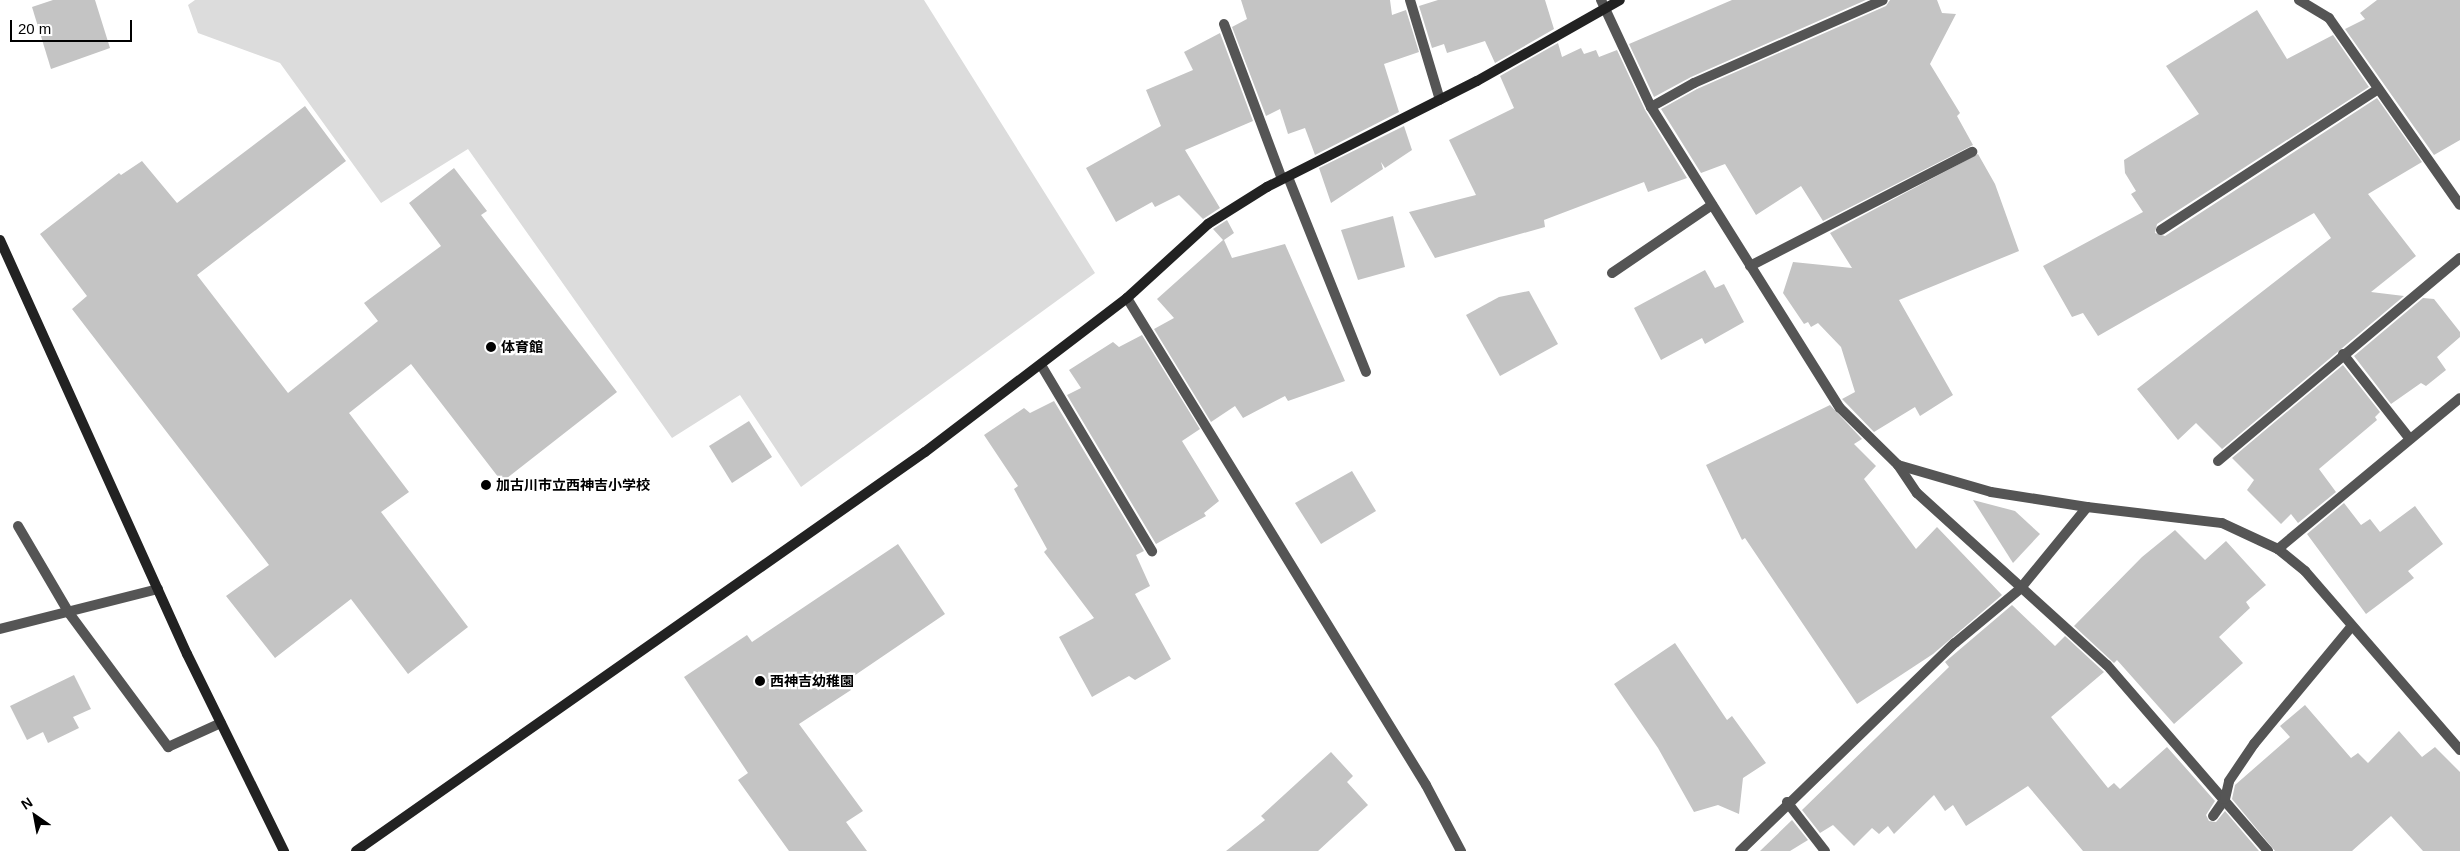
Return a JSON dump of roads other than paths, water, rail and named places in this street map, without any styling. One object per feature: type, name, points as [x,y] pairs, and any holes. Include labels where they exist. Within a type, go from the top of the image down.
[{"type":"street","points":[[1410,0],[1440,100]]},
{"type":"street","points":[[356,851],[925,452],[1127,298],[1208,224],[1285,178],[1440,100],[1603,5],[1620,0]]},
{"type":"street","points":[[1651,107],[1694,83],[1883,0]]},
{"type":"street","points":[[2299,0],[2329,18],[2460,206]]},
{"type":"street","points":[[1603,5],[1651,107],[1840,408],[1898,465],[1916,493],[2020,589],[2107,664],[2268,851]]},
{"type":"street","points":[[1224,24],[1285,178],[1366,372]]},
{"type":"street","points":[[2161,230],[2378,89]]},
{"type":"street","points":[[1750,266],[1972,152]]},
{"type":"street","points":[[1612,273],[1712,205]]},
{"type":"street","points":[[0,240],[158,590],[284,851]]},
{"type":"street","points":[[2218,461],[2343,354],[2460,258]]},
{"type":"street","points":[[1127,298],[1426,785],[1461,851]]},
{"type":"street","points":[[2343,354],[2410,439]]},
{"type":"street","points":[[1041,365],[1152,551]]},
{"type":"street","points":[[2278,549],[2460,398]]},
{"type":"street","points":[[1898,465],[1991,492],[2086,507],[2222,523],[2278,549],[2305,572],[2460,750]]},
{"type":"street","points":[[1740,851],[1788,802],[1955,643],[2020,589],[2086,507]]},
{"type":"street","points":[[18,526],[69,613],[168,747],[221,723]]},
{"type":"street","points":[[0,629],[158,590]]},
{"type":"street","points":[[2213,816],[2224,799],[2229,781],[2254,744],[2351,627]]},
{"type":"street","points":[[1788,802],[1825,851]]},
{"type":"place","name":"体育館","points":[[491,347]]},
{"type":"place","name":"加古川市立西神吉小学校","points":[[486,485]]},
{"type":"place","name":"西神吉幼稚園","points":[[760,681]]}]
